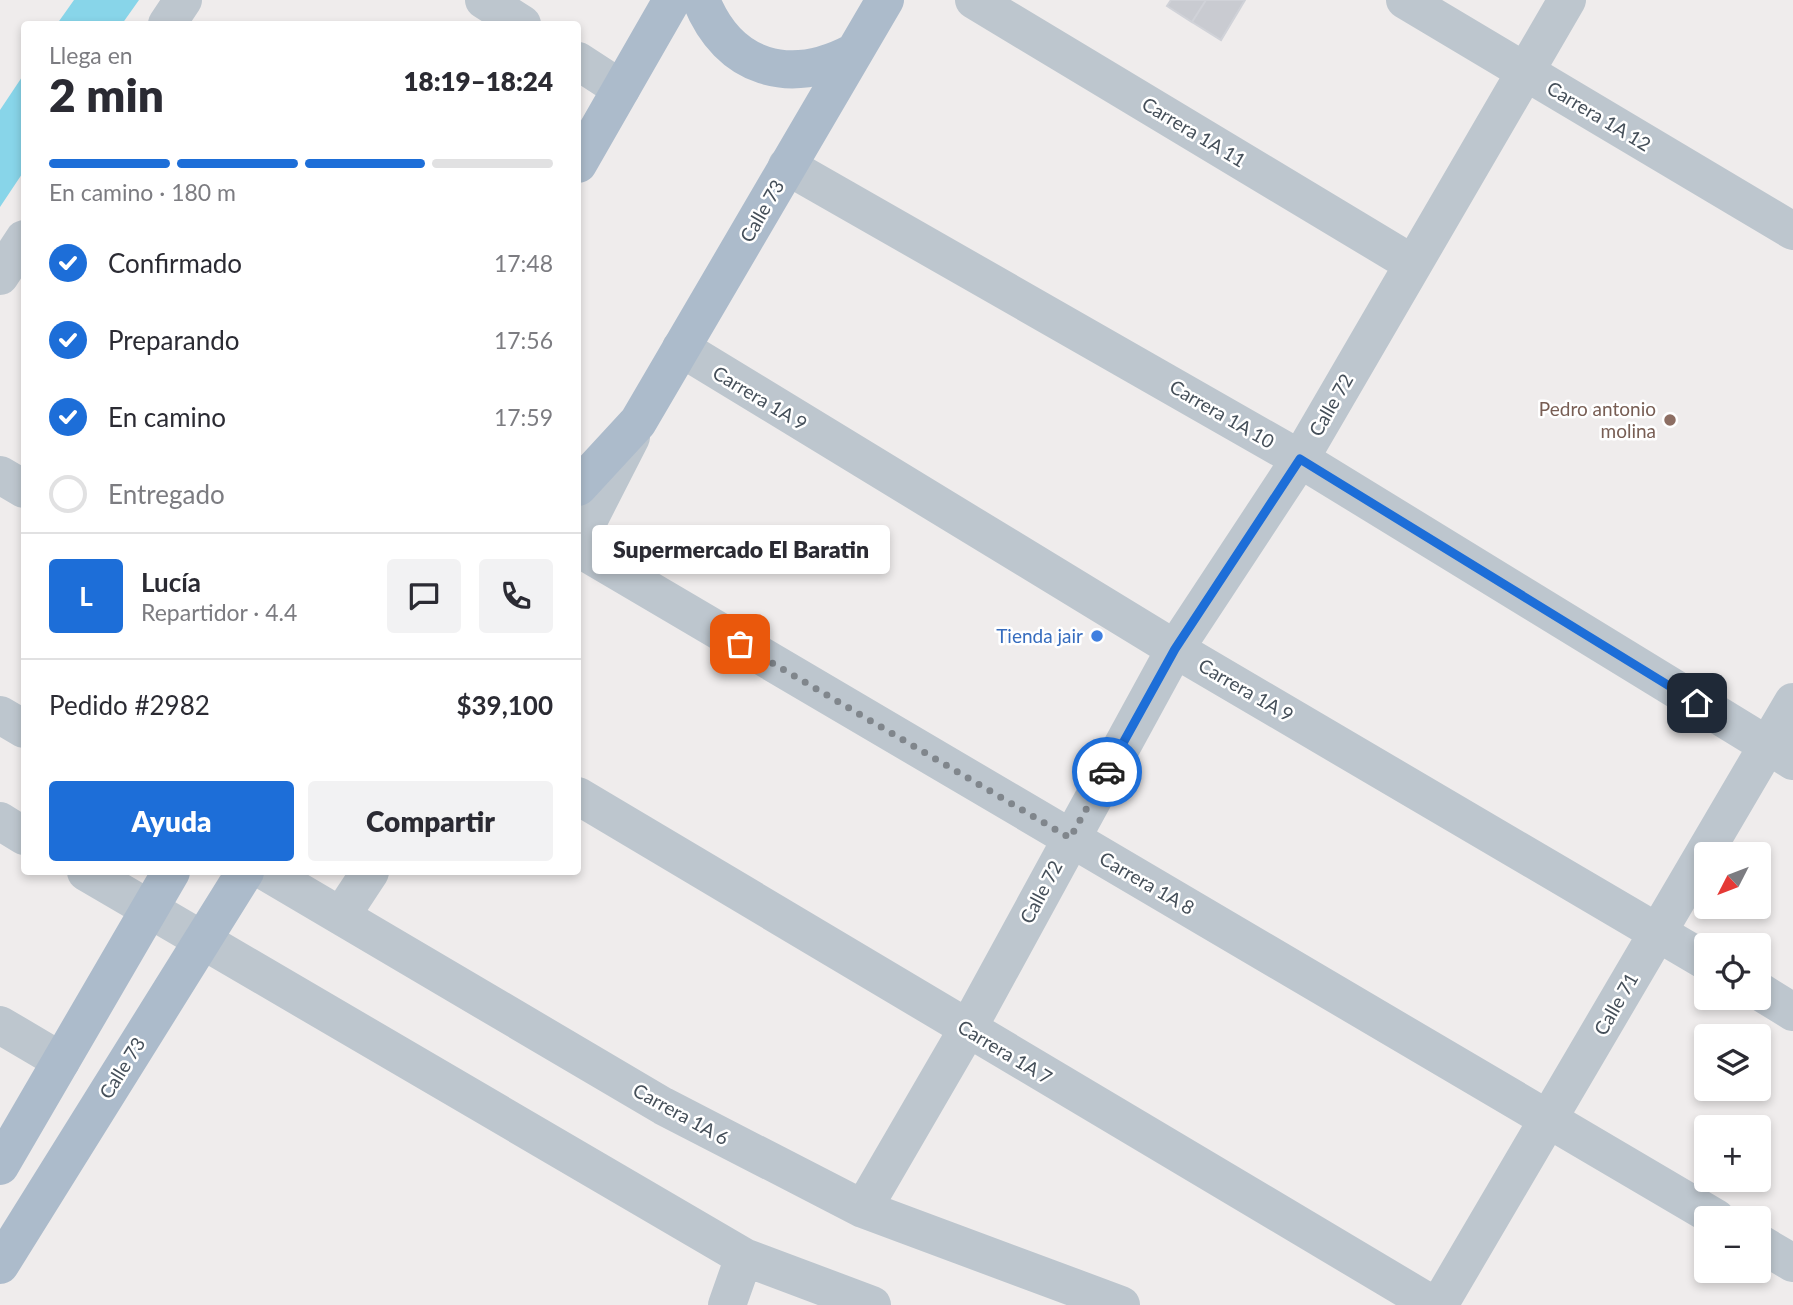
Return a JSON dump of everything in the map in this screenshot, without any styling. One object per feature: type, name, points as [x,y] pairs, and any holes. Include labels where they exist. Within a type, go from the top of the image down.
[{"type":"main road","points":[[581,159],[672,0]]},
{"type":"main road","points":[[701,0],[709,20],[726,43],[749,59],[775,69],[802,70],[830,65],[854,51]]},
{"type":"main road","name":"Calle 73","points":[[581,484],[638,422],[885,0]]},
{"type":"main road","name":"Calle 73","points":[[0,1265],[205,934],[249,875]]},
{"type":"main road","points":[[0,1166],[159,892]]},
{"type":"street","points":[[169,21],[184,0]]},
{"type":"street","points":[[484,0],[517,21]]},
{"type":"street","name":"Carrera 1A 11","points":[[974,0],[1413,264]]},
{"type":"street","name":"Carrera 1A 12","points":[[1405,0],[1793,231]]},
{"type":"street","name":"Calle 72","points":[[863,1209],[968,1030],[1175,649],[1300,459],[1567,0]]},
{"type":"street","points":[[581,63],[621,89]]},
{"type":"street","name":"Carrera 1A 10","points":[[787,166],[1300,459],[1780,754]]},
{"type":"street","points":[[0,276],[21,244]]},
{"type":"street","name":"Carrera 1A 9","points":[[681,348],[1175,649],[1694,954]]},
{"type":"street","name":"Calle 73","points":[[581,535],[638,422]]},
{"type":"street","points":[[0,475],[21,487]]},
{"type":"street","name":"Carrera 1A 8","points":[[581,550],[1696,1206]]},
{"type":"street","name":"Calle 71","points":[[1439,1305],[1658,932],[1780,754],[1793,702]]},
{"type":"street","points":[[0,715],[21,727]]},
{"type":"street","name":"Carrera 1A 7","points":[[581,798],[1433,1305]]},
{"type":"street","points":[[0,821],[21,834]]},
{"type":"street","points":[[97,875],[159,892],[205,934],[744,1256],[872,1305]]},
{"type":"street","name":"Carrera 1A 6","points":[[255,875],[341,916],[663,1106],[863,1209],[1121,1305]]},
{"type":"street","points":[[341,916],[368,875]]},
{"type":"street","points":[[1771,998],[1793,1012]]},
{"type":"street","points":[[0,1025],[61,1061]]},
{"type":"street","points":[[1771,1250],[1793,1263]]},
{"type":"street","points":[[727,1305],[744,1256]]},
{"type":"water","points":[[74,0],[139,0],[124,21],[59,21]]},
{"type":"water","points":[[21,78],[21,176],[0,207],[0,110]]},
{"type":"building","points":[[1171,0],[1206,0],[1192,22],[1167,6]]},
{"type":"building","points":[[1206,0],[1245,0],[1221,40],[1192,22]]},
{"type":"way so far","points":[[740,644],[1070,838],[1107,772]]},
{"type":"place","name":"Pedro antonio molina","points":[[1670,420]]},
{"type":"place","name":"Tienda jair","points":[[1097,636]]},
{"type":"place","name":"Supermercado El Baratin","points":[[740,644]]},
{"type":"route","points":[[1107,772],[1175,649],[1300,459],[1697,703]]}]
